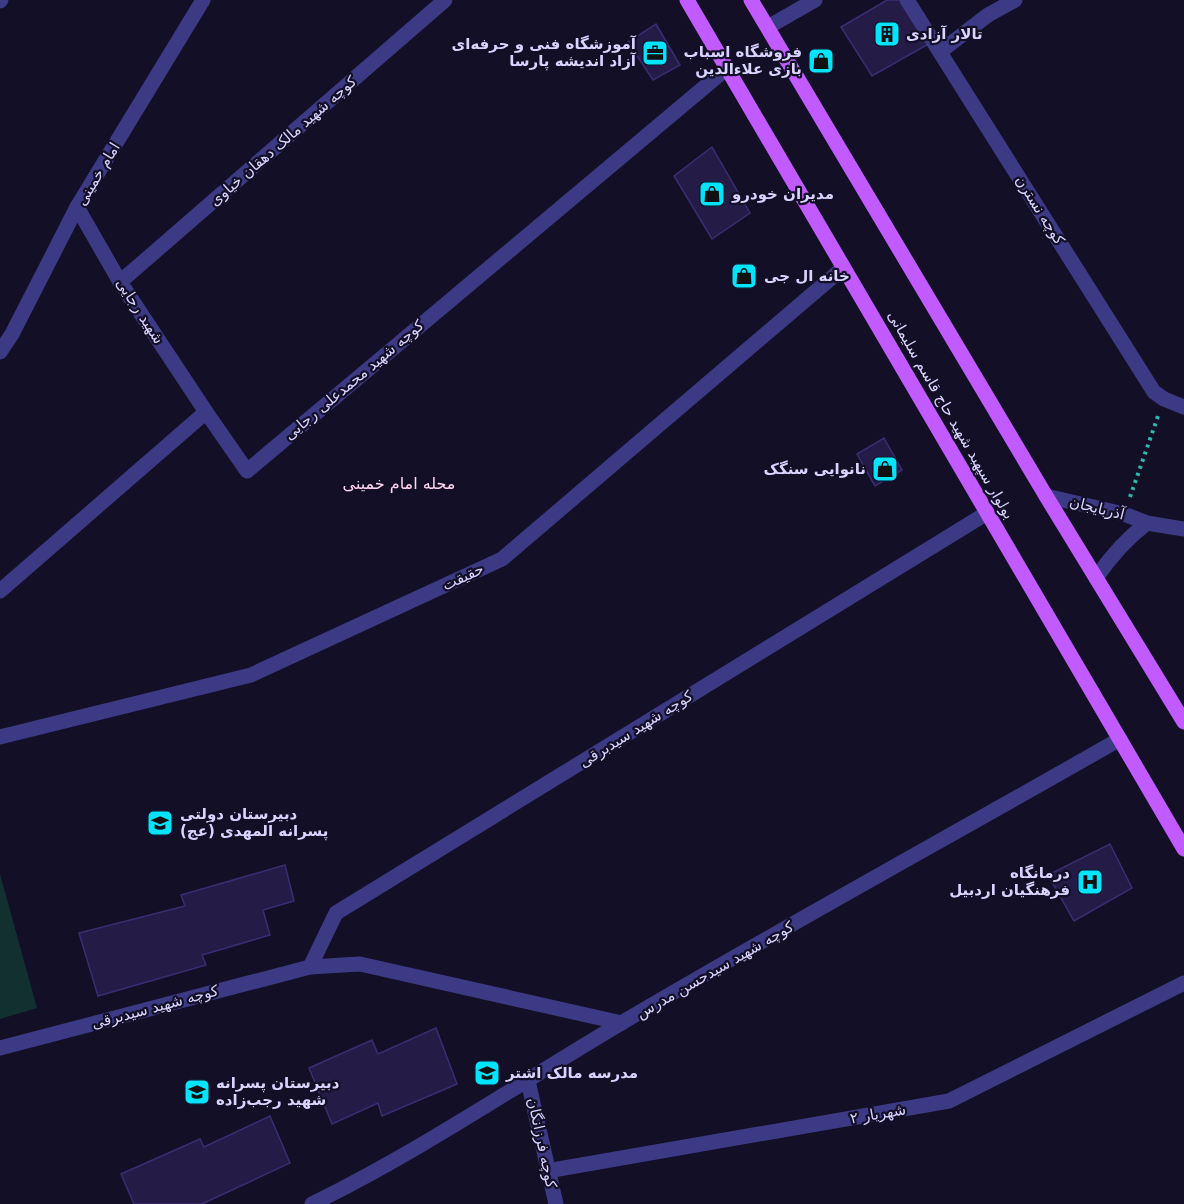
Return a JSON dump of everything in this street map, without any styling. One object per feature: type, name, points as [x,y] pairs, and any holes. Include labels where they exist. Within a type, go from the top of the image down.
[{"type":"main road","name":"بولوار سپهبد شهید حاج قاسم سلیمانی","points":[[687,0],[1184,849]]},
{"type":"main road","points":[[751,0],[1046,496],[1184,722]]},
{"type":"street","name":"امام خمینی","points":[[0,352],[6,329],[203,0]]},
{"type":"street","name":"کوچه شهید مالک دهقان‌ خیاوی","points":[[120,282],[445,0]]},
{"type":"street","points":[[768,27],[814,0]]},
{"type":"street","name":"کوچه نسترن","points":[[907,0],[1154,392],[1184,407]]},
{"type":"street","points":[[941,51],[988,15],[1015,0]]},
{"type":"street","name":"کوچه شهید محمدعلی رجایی","points":[[206,412],[247,471],[726,69]]},
{"type":"street","name":"شهید رجایی","points":[[77,207],[120,282],[206,412]]},
{"type":"street","name":"حقیقت","points":[[0,737],[251,675],[502,559],[843,268]]},
{"type":"street","points":[[0,591],[206,412]]},
{"type":"street","name":"آذربایجان","points":[[1046,496],[1124,514],[1148,523],[1184,529]]},
{"type":"street","name":"کوچه شهید سیدبرقی","points":[[310,967],[336,913],[987,513]]},
{"type":"street","points":[[1096,578],[1109,558],[1127,539],[1148,523]]},
{"type":"street","name":"کوچه شهید سیدحسن مدرس","points":[[312,1204],[353,1184],[528,1082],[622,1023],[1120,739]]},
{"type":"street","name":"کوچه شهید سیدبرقی","points":[[0,1048],[310,967],[360,964],[622,1023]]},
{"type":"street","name":"شهریار ۲","points":[[547,1171],[948,1101],[1184,982]]},
{"type":"street","name":"کوچه فرزانگان","points":[[528,1082],[556,1204]]},
{"type":"path","points":[[1124,514],[1164,399]]},
{"type":"green space","points":[[0,874],[37,1008],[0,1019]]},
{"type":"building","name":"تالار آزادی","points":[[887,0],[906,0],[932,42],[872,76],[841,27]]},
{"type":"building","name":"آموزشگاه فنی و حرفه‌ای آزاد اندیشه پارسا","points":[[656,24],[680,65],[653,80],[628,42]]},
{"type":"building","name":"مدیران خودرو","points":[[712,147],[750,213],[712,239],[674,176]]},
{"type":"building","points":[[884,438],[902,470],[875,486],[857,454]]},
{"type":"building","name":"درمانگاه فرهنگیان اردبیل","points":[[1110,844],[1132,888],[1074,921],[1048,875]]},
{"type":"building","points":[[285,865],[294,901],[263,910],[270,935],[202,955],[206,965],[98,996],[79,933],[185,906],[181,895]]},
{"type":"building","points":[[436,1028],[457,1084],[382,1116],[378,1103],[332,1124],[309,1068],[372,1040],[378,1054]]},
{"type":"building","points":[[270,1116],[290,1163],[202,1204],[134,1204],[121,1174],[200,1139],[204,1147]]},
{"type":"place","name":"تالار آزادی","points":[[887,34]]},
{"type":"place","name":"آموزشگاه فنی و حرفه‌ای آزاد اندیشه پارسا","points":[[655,53]]},
{"type":"place","name":"فروشگاه اسباب بازی علاءالدین","points":[[821,61]]},
{"type":"place","name":"مدیران خودرو","points":[[712,194]]},
{"type":"place","name":"خانه ال جی","points":[[744,276]]},
{"type":"place","name":"نانوایی سنگک","points":[[885,469]]},
{"type":"place","name":"دبیرستان دولتی پسرانه المهدی (عج)","points":[[160,823]]},
{"type":"place","name":"درمانگاه فرهنگیان اردبیل","points":[[1090,882]]},
{"type":"place","name":"مدرسه مالک اشتر","points":[[487,1073]]},
{"type":"place","name":"دبیرستان پسرانه شهید رجب‌زاده","points":[[197,1092]]},
{"type":"district","name":"محله امام خمینی","points":[[399,483]]}]
